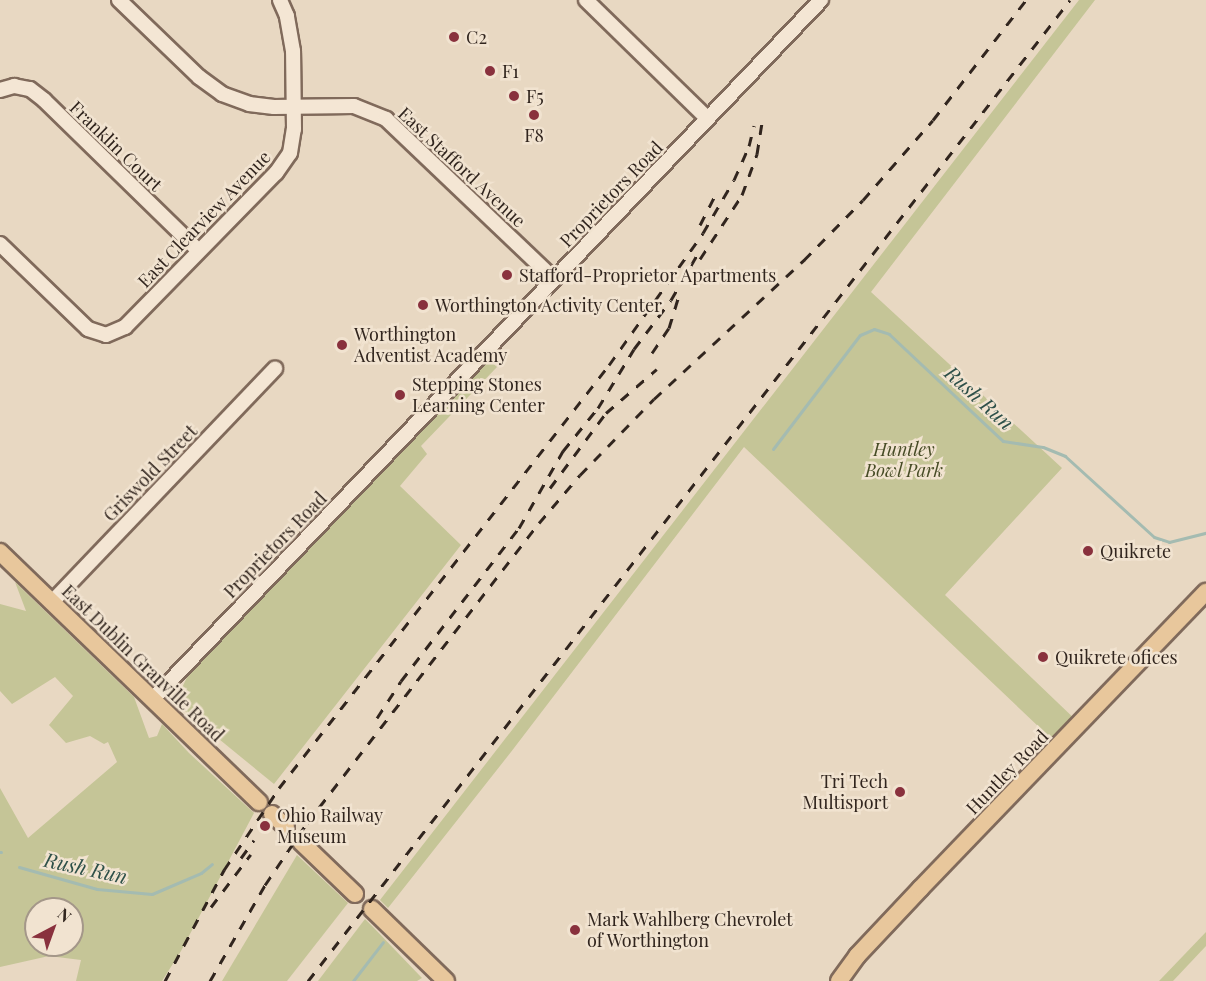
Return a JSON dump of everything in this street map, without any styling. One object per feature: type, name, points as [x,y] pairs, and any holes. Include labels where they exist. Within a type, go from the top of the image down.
[{"type":"main road","name":"East Dublin Granville Road","points":[[0,552],[259,802]]},
{"type":"main road","name":"Huntley Road","points":[[839,981],[857,956],[921,888],[1206,592]]},
{"type":"main road","points":[[272,814],[286,827]]},
{"type":"main road","points":[[301,842],[355,894]]},
{"type":"main road","points":[[372,909],[446,981]]},
{"type":"street","name":"East Stafford Avenue","points":[[119,0],[198,77],[222,94],[249,104],[354,106],[386,119],[554,279]]},
{"type":"street","name":"East Clearview Avenue","points":[[0,244],[78,322],[88,329],[106,334],[125,327],[284,163],[293,140],[293,51],[287,16],[280,0]]},
{"type":"street","points":[[586,0],[708,119]]},
{"type":"street","name":"Proprietors Road","points":[[153,699],[821,0]]},
{"type":"street","name":"Franklin Court","points":[[0,90],[14,86],[30,89],[44,100],[199,251]]},
{"type":"street","name":"Griswold Street","points":[[52,602],[275,369]]},
{"type":"green space","name":"Huntley Bowl Park","points":[[1079,0],[1095,0],[871,292],[1062,468],[945,595],[1080,724],[1059,746],[744,447],[511,752],[388,908],[380,900]]},
{"type":"green space","points":[[489,360],[497,367],[421,446],[427,454],[400,486],[461,545],[274,784],[181,708],[181,690],[189,673]]},
{"type":"green space","points":[[15,582],[134,697],[149,738],[157,736],[162,724],[189,753],[254,813],[181,951],[162,981],[76,981],[81,960],[57,957],[84,957],[84,897],[24,897],[24,957],[45,957],[0,967],[0,788],[28,838],[117,762],[108,742],[104,744],[90,736],[66,743],[49,725],[73,696],[55,677],[12,704],[0,691],[0,604],[26,611]]},
{"type":"green space","points":[[297,855],[348,903],[287,981],[222,981]]},
{"type":"green space","points":[[365,919],[422,978],[417,981],[318,981]]},
{"type":"green space","points":[[1206,932],[1206,946],[1173,981],[1159,981]]},
{"type":"waterway","name":"Rush Run","points":[[773,449],[860,335],[874,329],[889,334],[1003,441],[1043,447],[1065,456],[1154,537],[1169,542],[1206,533]]},
{"type":"waterway","name":"Rush Run","points":[[19,867],[97,889],[152,894],[201,873],[212,864]]},
{"type":"waterway","name":"Rush Run","points":[[353,981],[383,942]]},
{"type":"railway","points":[[210,981],[265,885],[307,823],[539,523],[580,475],[654,399],[804,260],[863,200],[933,120],[1026,0]]},
{"type":"railway","points":[[308,981],[1070,0]]},
{"type":"railway","points":[[700,259],[742,195],[757,154],[763,116]]},
{"type":"railway","points":[[165,981],[224,870],[279,788],[609,365],[703,233],[734,180],[749,146],[754,126]]},
{"type":"railway","points":[[700,225],[715,196]]},
{"type":"railway","points":[[377,718],[401,681],[519,528],[563,451],[598,408],[634,349],[671,300],[700,250]]},
{"type":"railway","points":[[652,353],[669,328],[679,295]]},
{"type":"railway","points":[[550,488],[606,413],[657,369]]},
{"type":"railway","points":[[241,858],[254,840]]},
{"type":"railway","points":[[211,907],[251,854]]},
{"type":"place","name":"C2","points":[[454,37]]},
{"type":"place","name":"F1","points":[[490,71]]},
{"type":"place","name":"F5","points":[[514,96]]},
{"type":"place","name":"F8","points":[[534,115]]},
{"type":"place","name":"Stafford-Proprietor Apartments","points":[[507,275]]},
{"type":"place","name":"Worthington Activity Center","points":[[423,305]]},
{"type":"place","name":"Worthington Adventist Academy","points":[[342,345]]},
{"type":"place","name":"Stepping Stones Learning Center","points":[[400,395]]},
{"type":"place","name":"Quikrete","points":[[1088,551]]},
{"type":"place","name":"Quikrete ofices","points":[[1043,657]]},
{"type":"place","name":"Tri Tech Multisport","points":[[900,792]]},
{"type":"place","name":"Ohio Railway Museum","points":[[265,826]]},
{"type":"place","name":"Mark Wahlberg Chevrolet of Worthington","points":[[575,930]]}]
